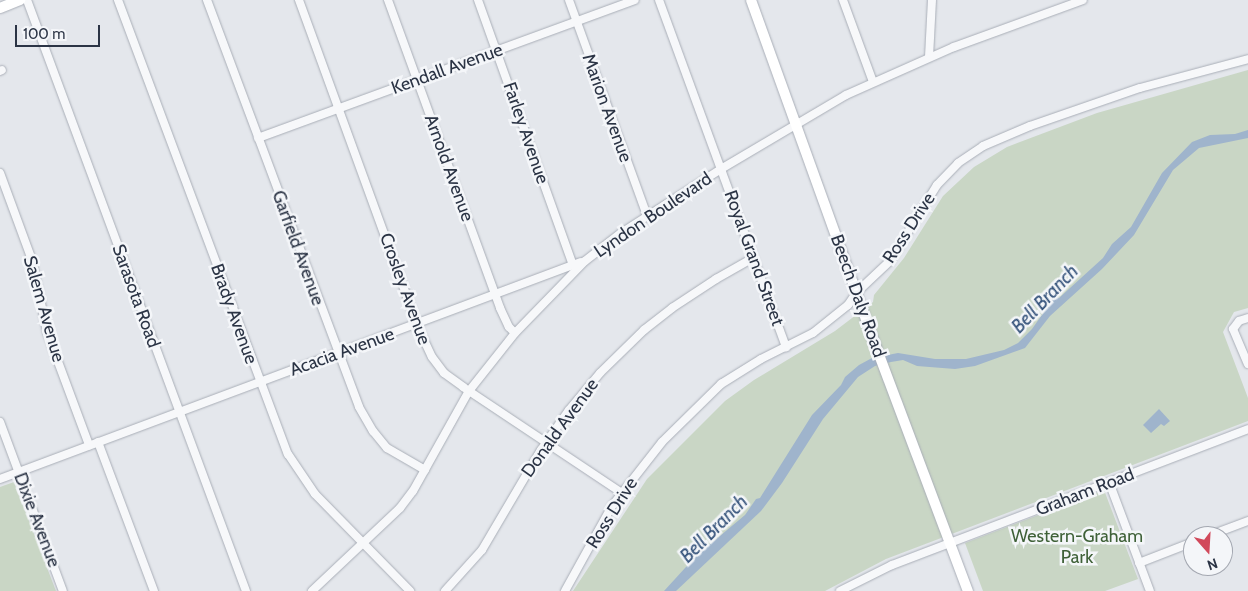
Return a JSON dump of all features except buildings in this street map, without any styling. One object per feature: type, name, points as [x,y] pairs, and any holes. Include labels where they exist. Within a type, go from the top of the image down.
[{"type":"main road","points":[[0,8],[20,0]]},
{"type":"main road","name":"Beech Daly Road","points":[[751,0],[888,381],[968,591]]},
{"type":"street","name":"Sarasota Road","points":[[27,0],[246,591]]},
{"type":"street","name":"Brady Avenue","points":[[118,0],[279,436],[295,467],[315,494],[410,591]]},
{"type":"street","name":"Garfield Avenue","points":[[207,0],[359,407],[373,431],[392,452],[425,470]]},
{"type":"street","name":"Crosley Avenue","points":[[298,0],[426,347],[438,365],[470,391],[622,493]]},
{"type":"street","name":"Arnold Avenue","points":[[388,0],[503,316],[515,333]]},
{"type":"street","name":"Farley Avenue","points":[[478,0],[573,266]]},
{"type":"street","name":"Marion Avenue","points":[[569,0],[648,214]]},
{"type":"street","name":"Kendall Avenue","points":[[258,138],[636,0]]},
{"type":"street","name":"Royal Grand Street","points":[[659,0],[786,347]]},
{"type":"street","points":[[843,0],[873,82]]},
{"type":"street","points":[[930,57],[932,0]]},
{"type":"street","name":"Lyndon Boulevard","points":[[312,591],[400,508],[425,470],[470,391],[515,333],[585,261],[648,214],[832,102],[930,57],[1061,3],[1083,0]]},
{"type":"street","name":"Ross Drive","points":[[565,591],[603,521],[622,493],[662,442],[707,397],[734,376],[813,333],[848,305],[856,293],[884,268],[896,253],[942,178],[958,162],[975,151],[1030,126],[1140,88],[1248,59]]},
{"type":"street","name":"Salem Avenue","points":[[1,177],[32,260],[47,332],[89,445]]},
{"type":"street","name":"Donald Avenue","points":[[445,591],[482,550],[546,442],[569,410],[600,373],[644,330],[702,288],[753,258]]},
{"type":"street","name":"Acacia Avenue","points":[[89,445],[417,325],[585,261]]},
{"type":"street","points":[[1248,318],[1234,325],[1234,332],[1248,364]]},
{"type":"street","name":"Dixie Avenue","points":[[0,422],[63,591]]},
{"type":"street","name":"Graham Road","points":[[840,591],[892,565],[1248,429]]},
{"type":"street","points":[[98,442],[154,591]]},
{"type":"street","points":[[0,479],[89,445]]},
{"type":"street","points":[[1109,482],[1150,591]]},
{"type":"street","points":[[1233,527],[1248,521]]},
{"type":"street","points":[[1139,563],[1183,546]]},
{"type":"green space","points":[[1248,70],[1248,308],[1234,312],[1223,332],[1248,398],[1248,421],[886,559],[825,591],[573,591],[647,479],[725,401],[754,380],[835,331],[873,302],[874,295],[904,258],[943,196],[974,167],[1007,147],[1097,113]]},
{"type":"green space","points":[[14,482],[56,591],[0,591],[0,487]]},
{"type":"green space","name":"Western-Graham Park","points":[[1104,490],[1138,579],[1105,591],[983,591],[965,543]]},
{"type":"water","name":"Bell Branch","points":[[1248,130],[1248,138],[1199,148],[1173,170],[1134,235],[1102,269],[1050,316],[1025,348],[975,366],[955,369],[917,366],[903,360],[875,366],[858,377],[823,419],[782,483],[761,511],[676,591],[664,591],[696,556],[745,515],[756,499],[760,498],[812,415],[841,385],[845,377],[859,365],[872,358],[898,353],[935,359],[966,359],[1004,350],[1018,343],[1032,329],[1051,302],[1048,300],[1052,294],[1059,298],[1103,258],[1112,244],[1131,227],[1162,173],[1192,142],[1210,135],[1235,134]]},
{"type":"water","points":[[1159,409],[1170,421],[1164,426],[1161,424],[1151,433],[1143,425]]}]
